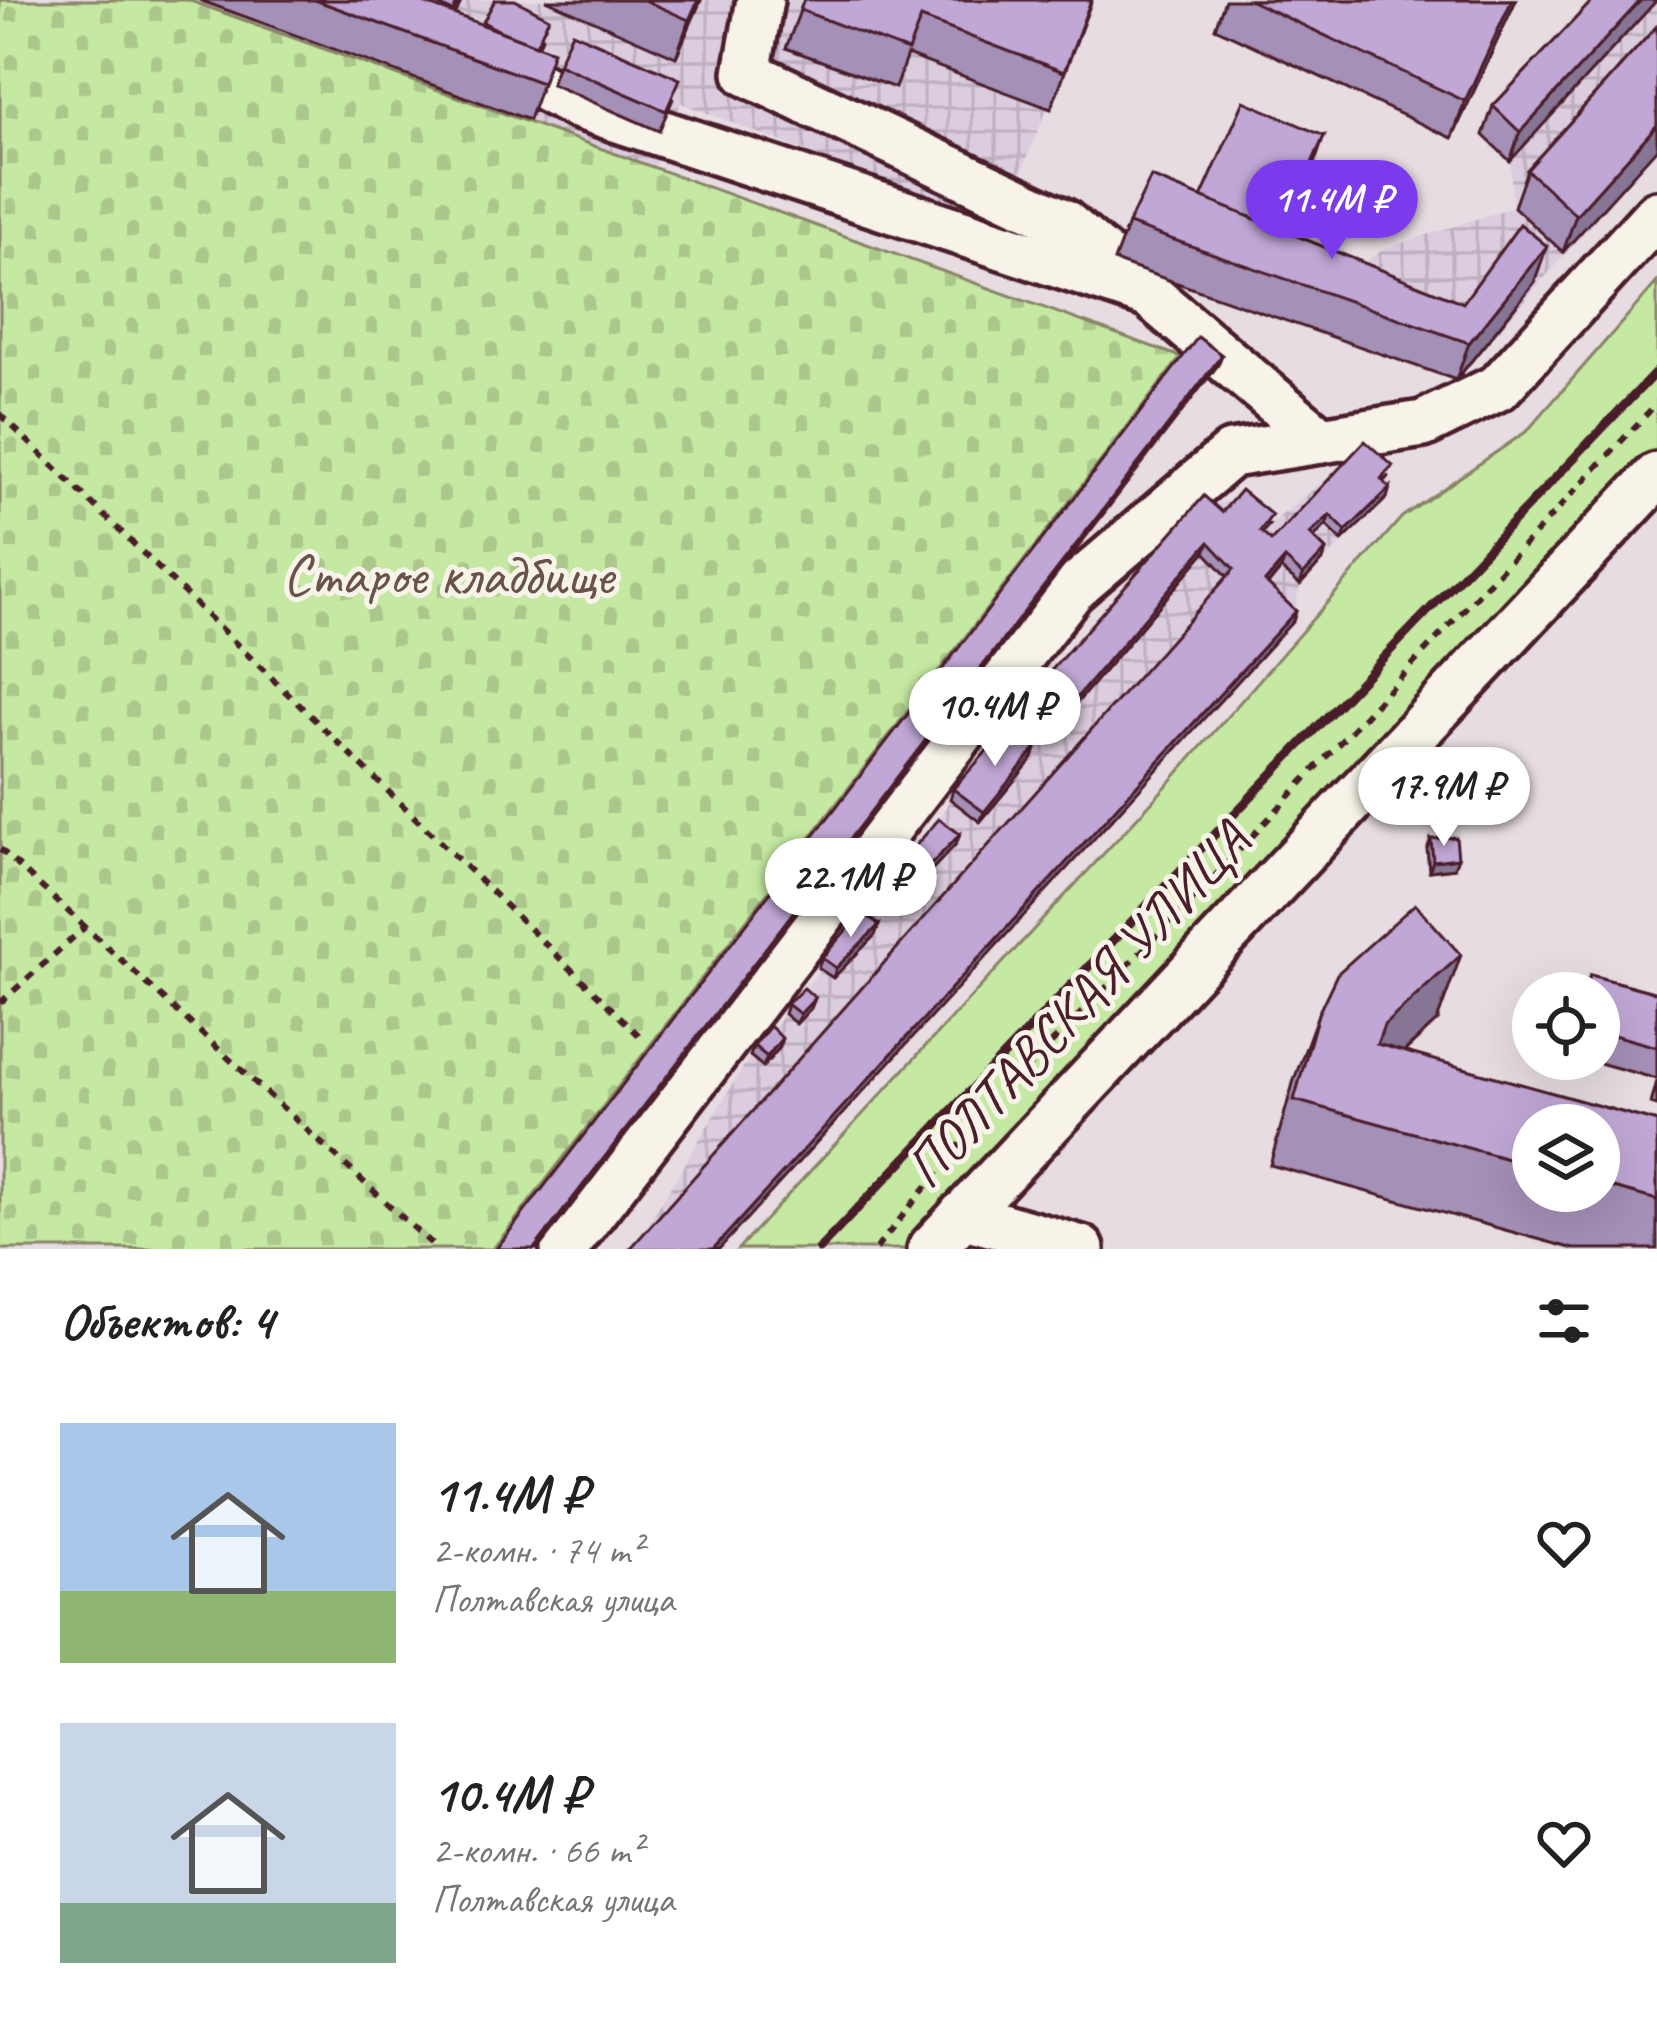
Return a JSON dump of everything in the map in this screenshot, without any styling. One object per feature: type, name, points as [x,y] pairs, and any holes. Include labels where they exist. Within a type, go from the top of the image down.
[{"type":"street","points":[[760,0],[747,73],[1064,222],[1321,440]]},
{"type":"street","points":[[452,44],[536,80],[577,105],[1150,295]]},
{"type":"street","points":[[565,1249],[1072,591],[1231,454],[1423,424],[1499,387],[1657,214]]},
{"type":"street","name":"ПОЛТАВСКАЯ УЛИЦА","points":[[931,1249],[1657,476]]},
{"type":"street","points":[[962,1215],[1081,1249]]},
{"type":"path","points":[[876,1249],[995,1101],[1215,876],[1657,403]]},
{"type":"path","points":[[0,414],[645,1041]]},
{"type":"path","points":[[0,849],[437,1249]]},
{"type":"path","points":[[0,1004],[85,927]]},
{"type":"shaded area","points":[[188,0],[1092,0],[999,226],[681,103],[653,171]]},
{"type":"shaded area","points":[[1657,0],[1657,148],[1456,380],[1114,261],[1328,288],[1384,249],[1513,207],[1510,161],[1483,135]]},
{"type":"shaded area","points":[[1362,451],[1390,475],[1387,498],[1300,585],[1293,621],[633,1249],[750,1056],[935,829],[950,799],[1007,734],[1024,707],[1200,506],[1238,500],[1269,525]]},
{"type":"green space","name":"Старое кладбище","points":[[0,0],[188,0],[1181,357],[493,1249],[0,1249]]},
{"type":"green space","points":[[1657,282],[1657,457],[907,1249],[738,1249],[1171,781],[1402,517],[1527,431]]},
{"type":"building","points":[[315,0],[416,0],[553,51],[542,83]]},
{"type":"building","points":[[429,0],[459,0],[453,12]]},
{"type":"building","points":[[495,0],[515,0],[549,18],[536,45],[483,22]]},
{"type":"building","points":[[644,0],[698,0],[689,20]]},
{"type":"building","points":[[804,0],[1091,0],[1064,72],[921,18],[908,51],[800,10]]},
{"type":"building","points":[[1249,0],[1512,0],[1465,101]]},
{"type":"building","points":[[1593,0],[1641,0],[1520,132],[1493,106]]},
{"type":"building","points":[[1657,26],[1657,125],[1576,215],[1527,170]]},
{"type":"building","points":[[572,32],[680,79],[666,111],[558,64]]},
{"type":"building","points":[[1244,101],[1324,136],[1282,230],[1201,198]]},
{"type":"building","points":[[1151,177],[1463,303],[1520,224],[1547,246],[1469,343],[1128,224]]},
{"type":"building","points":[[1198,337],[1222,355],[534,1249],[496,1249]]},
{"type":"building","points":[[1365,441],[1393,466],[1381,479],[1390,488],[1346,531],[1330,515],[1310,534],[1326,550],[1303,575],[1285,559],[1265,582],[1296,611],[713,1249],[630,1249],[1234,569],[1209,542],[1056,722],[1028,697],[1204,496],[1222,512],[1241,490],[1272,515],[1260,531],[1271,541]]},
{"type":"building","points":[[1011,724],[1036,748],[984,812],[953,789]]},
{"type":"building","points":[[939,819],[960,834],[897,900],[882,884]]},
{"type":"building","points":[[1456,837],[1458,858],[1433,861],[1431,839]]},
{"type":"building","points":[[1415,904],[1461,955],[1384,1025],[1377,1044],[1592,1104],[1512,1104],[1512,1160],[1294,1100],[1318,1014],[1337,974]]},
{"type":"building","points":[[862,912],[879,925],[836,968],[822,958]]},
{"type":"building","points":[[1620,983],[1657,993],[1657,1047],[1620,1037]]},
{"type":"building","points":[[804,988],[815,998],[800,1014],[787,1004]]},
{"type":"building","points":[[770,1026],[782,1038],[767,1057],[754,1046]]},
{"type":"building","points":[[1620,1112],[1657,1122],[1657,1200],[1620,1190]]},
{"type":"railway","points":[[819,1249],[1657,371]]}]
